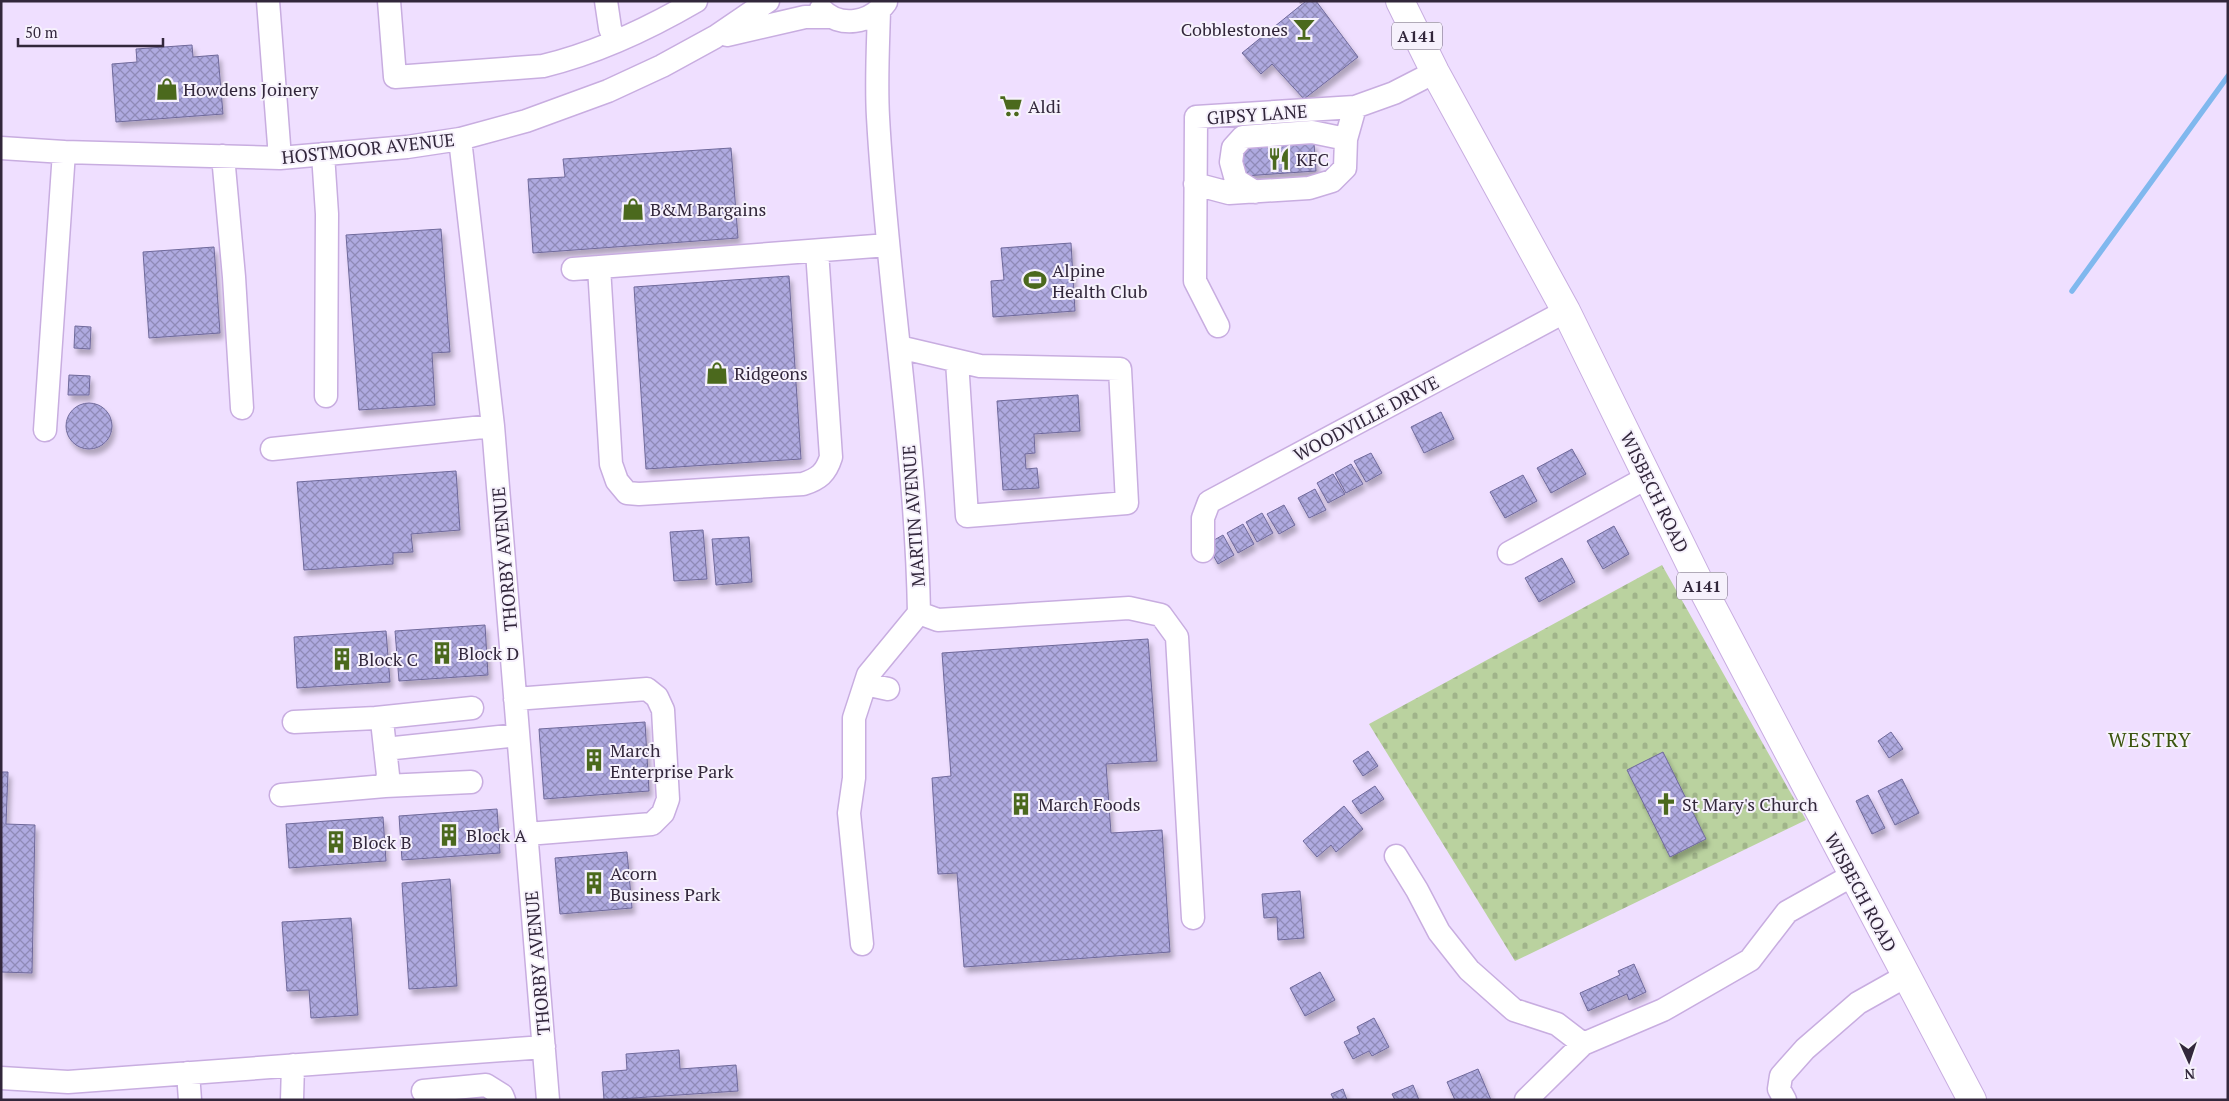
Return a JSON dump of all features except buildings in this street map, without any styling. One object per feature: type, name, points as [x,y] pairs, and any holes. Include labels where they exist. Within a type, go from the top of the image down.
[{"type":"highway","name":"A141","points":[[1400,1],[1435,72]]},
{"type":"highway","name":"WISBECH ROAD","points":[[1435,72],[1566,311],[1701,586],[1972,1100]]},
{"type":"street","points":[[268,1],[280,158]]},
{"type":"street","points":[[390,1],[395,76],[543,66],[637,32],[696,1]]},
{"type":"street","points":[[606,1],[610,28],[615,41]]},
{"type":"street","name":"HOSTMOOR AVENUE","points":[[1,148],[64,152],[280,158],[408,147],[460,140],[526,121],[608,91],[662,66],[716,37],[768,1]]},
{"type":"street","name":"MARTIN AVENUE","points":[[815,1],[823,11],[860,34],[878,68]]},
{"type":"street","name":"HOSTMOOR AVENUE","points":[[716,37],[805,17],[861,20],[882,6]]},
{"type":"street","name":"MARTIN AVENUE","points":[[862,944],[849,813],[854,778],[854,718],[868,675],[919,613],[918,544],[888,245],[878,116],[878,68],[882,6]]},
{"type":"street","name":"GIPSY LANE","points":[[1218,326],[1194,281],[1196,117],[1355,107],[1394,93],[1435,72]]},
{"type":"street","points":[[1195,184],[1229,193],[1309,188],[1332,182],[1345,168],[1346,139],[1355,107]]},
{"type":"street","points":[[1255,192],[1236,180],[1231,162],[1232,148],[1243,137],[1312,132],[1346,139]]},
{"type":"street","name":"THORBY AVENUE","points":[[460,140],[493,426],[548,1100]]},
{"type":"street","points":[[45,430],[64,152]]},
{"type":"street","points":[[323,154],[327,214],[326,396]]},
{"type":"street","points":[[223,156],[234,276],[242,408]]},
{"type":"street","points":[[573,269],[888,245]]},
{"type":"street","points":[[598,267],[611,464],[617,481],[627,493],[639,494],[802,484],[815,480],[827,471],[831,457],[817,251]]},
{"type":"street","name":"WOODVILLE DRIVE","points":[[1203,551],[1203,518],[1209,502],[1566,311]]},
{"type":"street","points":[[898,347],[980,366],[1120,369],[1127,504],[966,516],[957,361]]},
{"type":"street","points":[[272,449],[493,426]]},
{"type":"street","points":[[1509,553],[1648,477]]},
{"type":"street","points":[[919,613],[938,620],[1130,608],[1161,615],[1177,637],[1193,918]]},
{"type":"street","points":[[865,684],[888,689]]},
{"type":"street","points":[[516,699],[647,689],[657,697],[663,710],[668,799],[663,813],[652,824],[527,834]]},
{"type":"street","points":[[294,722],[376,718],[472,708]]},
{"type":"street","points":[[376,718],[382,722],[388,775],[385,786]]},
{"type":"street","points":[[385,749],[518,735]]},
{"type":"street","points":[[281,795],[385,786],[471,782]]},
{"type":"street","points":[[1396,856],[1417,890],[1439,932],[1470,970],[1514,1010],[1558,1024],[1583,1044]]},
{"type":"street","points":[[1526,1100],[1583,1044],[1663,1010],[1750,960],[1787,912],[1852,875]]},
{"type":"street","points":[[1785,1100],[1779,1089],[1781,1076],[1806,1049],[1858,1003],[1906,976]]},
{"type":"street","points":[[1,1078],[68,1082],[544,1046]]},
{"type":"street","points":[[463,1052],[464,1087]]},
{"type":"street","points":[[292,1100],[293,1065]]},
{"type":"street","points":[[188,1073],[190,1100]]},
{"type":"street","points":[[424,1091],[486,1085],[502,1095],[504,1100]]},
{"type":"green space","points":[[1662,565],[1806,820],[1515,961],[1369,724]]},
{"type":"waterway","points":[[2072,291],[2228,76]]},
{"type":"place","name":"Cobblestones","points":[[1304,29]]},
{"type":"place","name":"Howdens Joinery","points":[[167,89]]},
{"type":"place","name":"Aldi","points":[[1011,106]]},
{"type":"place","name":"KFC","points":[[1279,159]]},
{"type":"place","name":"B&M Bargains","points":[[633,209]]},
{"type":"place","name":"Alpine Health Club","points":[[1035,280]]},
{"type":"place","name":"Ridgeons","points":[[717,373]]},
{"type":"place","name":"Block D","points":[[442,653]]},
{"type":"place","name":"Block C","points":[[342,659]]},
{"type":"place","name":"March Enterprise Park","points":[[594,760]]},
{"type":"place","name":"March Foods","points":[[1021,804]]},
{"type":"place","name":"St Mary's Church","points":[[1666,804]]},
{"type":"place","name":"Block A","points":[[449,835]]},
{"type":"place","name":"Block B","points":[[336,842]]},
{"type":"place","name":"Acorn Business Park","points":[[594,883]]},
{"type":"district","name":"WESTRY","points":[[2150,739]]}]
